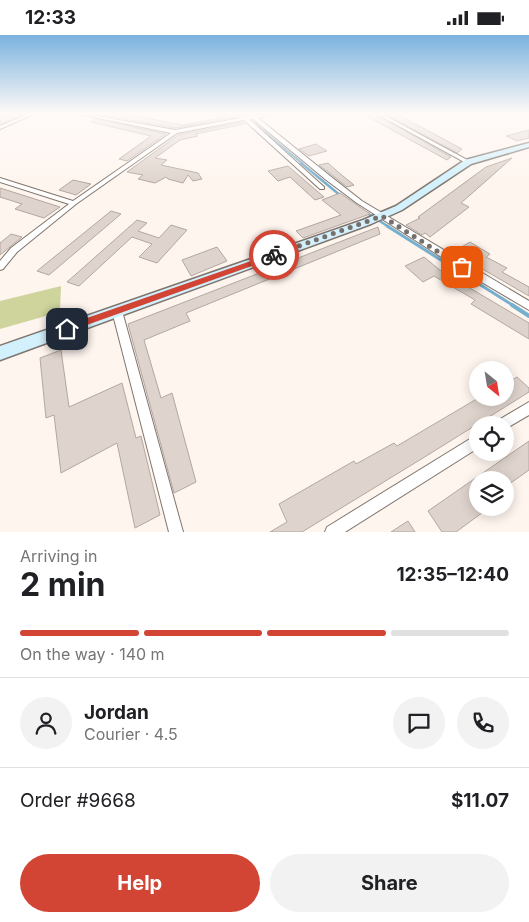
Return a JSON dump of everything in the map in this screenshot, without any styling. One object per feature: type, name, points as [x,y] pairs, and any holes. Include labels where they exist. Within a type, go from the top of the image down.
[{"type":"main road","points":[[0,353],[367,223],[414,199],[468,162],[529,145]]},
{"type":"street","points":[[0,267],[14,250],[74,203],[167,137]]},
{"type":"street","points":[[270,137],[322,188]]},
{"type":"street","points":[[276,137],[382,216],[462,267],[529,306]]},
{"type":"street","points":[[423,137],[468,162]]},
{"type":"street","points":[[0,180],[74,203]]},
{"type":"street","points":[[117,311],[176,532]]},
{"type":"street","points":[[514,417],[529,408]]},
{"type":"street","points":[[332,532],[469,446]]},
{"type":"green space","points":[[61,286],[60,312],[0,329],[0,301]]},
{"type":"building","points":[[149,137],[161,137],[127,161],[119,159]]},
{"type":"building","points":[[175,137],[193,137],[180,140],[155,158],[167,160],[161,165],[198,173],[202,179],[193,181],[188,175],[183,183],[166,177],[155,183],[138,179],[143,175],[127,172]]},
{"type":"building","points":[[405,137],[416,137],[451,157],[447,160]]},
{"type":"building","points":[[428,137],[440,137],[462,149],[457,153]]},
{"type":"building","points":[[509,137],[529,137],[529,138],[517,141]]},
{"type":"building","points":[[316,144],[327,151],[309,156],[299,149]]},
{"type":"building","points":[[512,158],[461,203],[469,207],[430,237],[425,233],[422,235],[406,225],[420,218],[418,217],[486,167]]},
{"type":"building","points":[[328,163],[354,185],[347,187],[319,165]]},
{"type":"building","points":[[288,166],[324,197],[315,200],[290,177],[278,181],[268,171]]},
{"type":"building","points":[[73,180],[91,184],[76,195],[59,190]]},
{"type":"building","points":[[0,188],[60,207],[44,218],[15,209],[22,204],[0,197]]},
{"type":"building","points":[[340,193],[370,214],[303,238],[296,231],[341,215],[322,200]]},
{"type":"building","points":[[111,211],[121,214],[49,275],[37,271]]},
{"type":"building","points":[[137,220],[147,223],[138,231],[159,238],[171,225],[187,230],[157,263],[139,257],[152,244],[132,237],[79,286],[67,282]]},
{"type":"building","points":[[378,227],[380,234],[186,313],[190,321],[144,340],[161,398],[172,393],[196,482],[174,493],[128,324]]},
{"type":"building","points":[[11,234],[22,237],[0,255],[0,243]]},
{"type":"building","points":[[470,242],[490,254],[486,257],[507,268],[502,272],[529,287],[529,296],[453,252]]},
{"type":"building","points":[[217,247],[227,261],[191,276],[182,260]]},
{"type":"building","points":[[424,257],[441,271],[529,323],[529,339],[471,304],[475,300],[434,276],[423,282],[405,266]]},
{"type":"building","points":[[61,350],[69,407],[122,383],[136,438],[141,436],[160,515],[135,528],[117,443],[61,473],[54,415],[46,418],[40,358]]},
{"type":"building","points":[[517,377],[529,388],[529,392],[514,401],[514,379]]},
{"type":"building","points":[[469,403],[469,406],[507,406],[490,416],[469,416],[469,429],[302,532],[270,532],[287,522],[279,504],[354,461],[356,464],[394,443],[397,446]]},
{"type":"building","points":[[529,441],[529,470],[514,481],[514,471],[486,471],[500,461],[514,461],[514,451]]},
{"type":"building","points":[[469,483],[469,516],[478,516],[456,532],[442,532],[428,511]]},
{"type":"building","points":[[408,521],[415,532],[391,532]]},
{"type":"waterway","points":[[271,137],[303,164]]},
{"type":"waterway","points":[[301,163],[341,196]]},
{"type":"waterway","points":[[367,213],[389,227]]},
{"type":"waterway","points":[[387,226],[514,306]]},
{"type":"waterway","points":[[512,305],[529,316]]},
{"type":"way so far","points":[[274,255],[382,216],[462,267]]},
{"type":"route","points":[[67,329],[274,255]]}]
